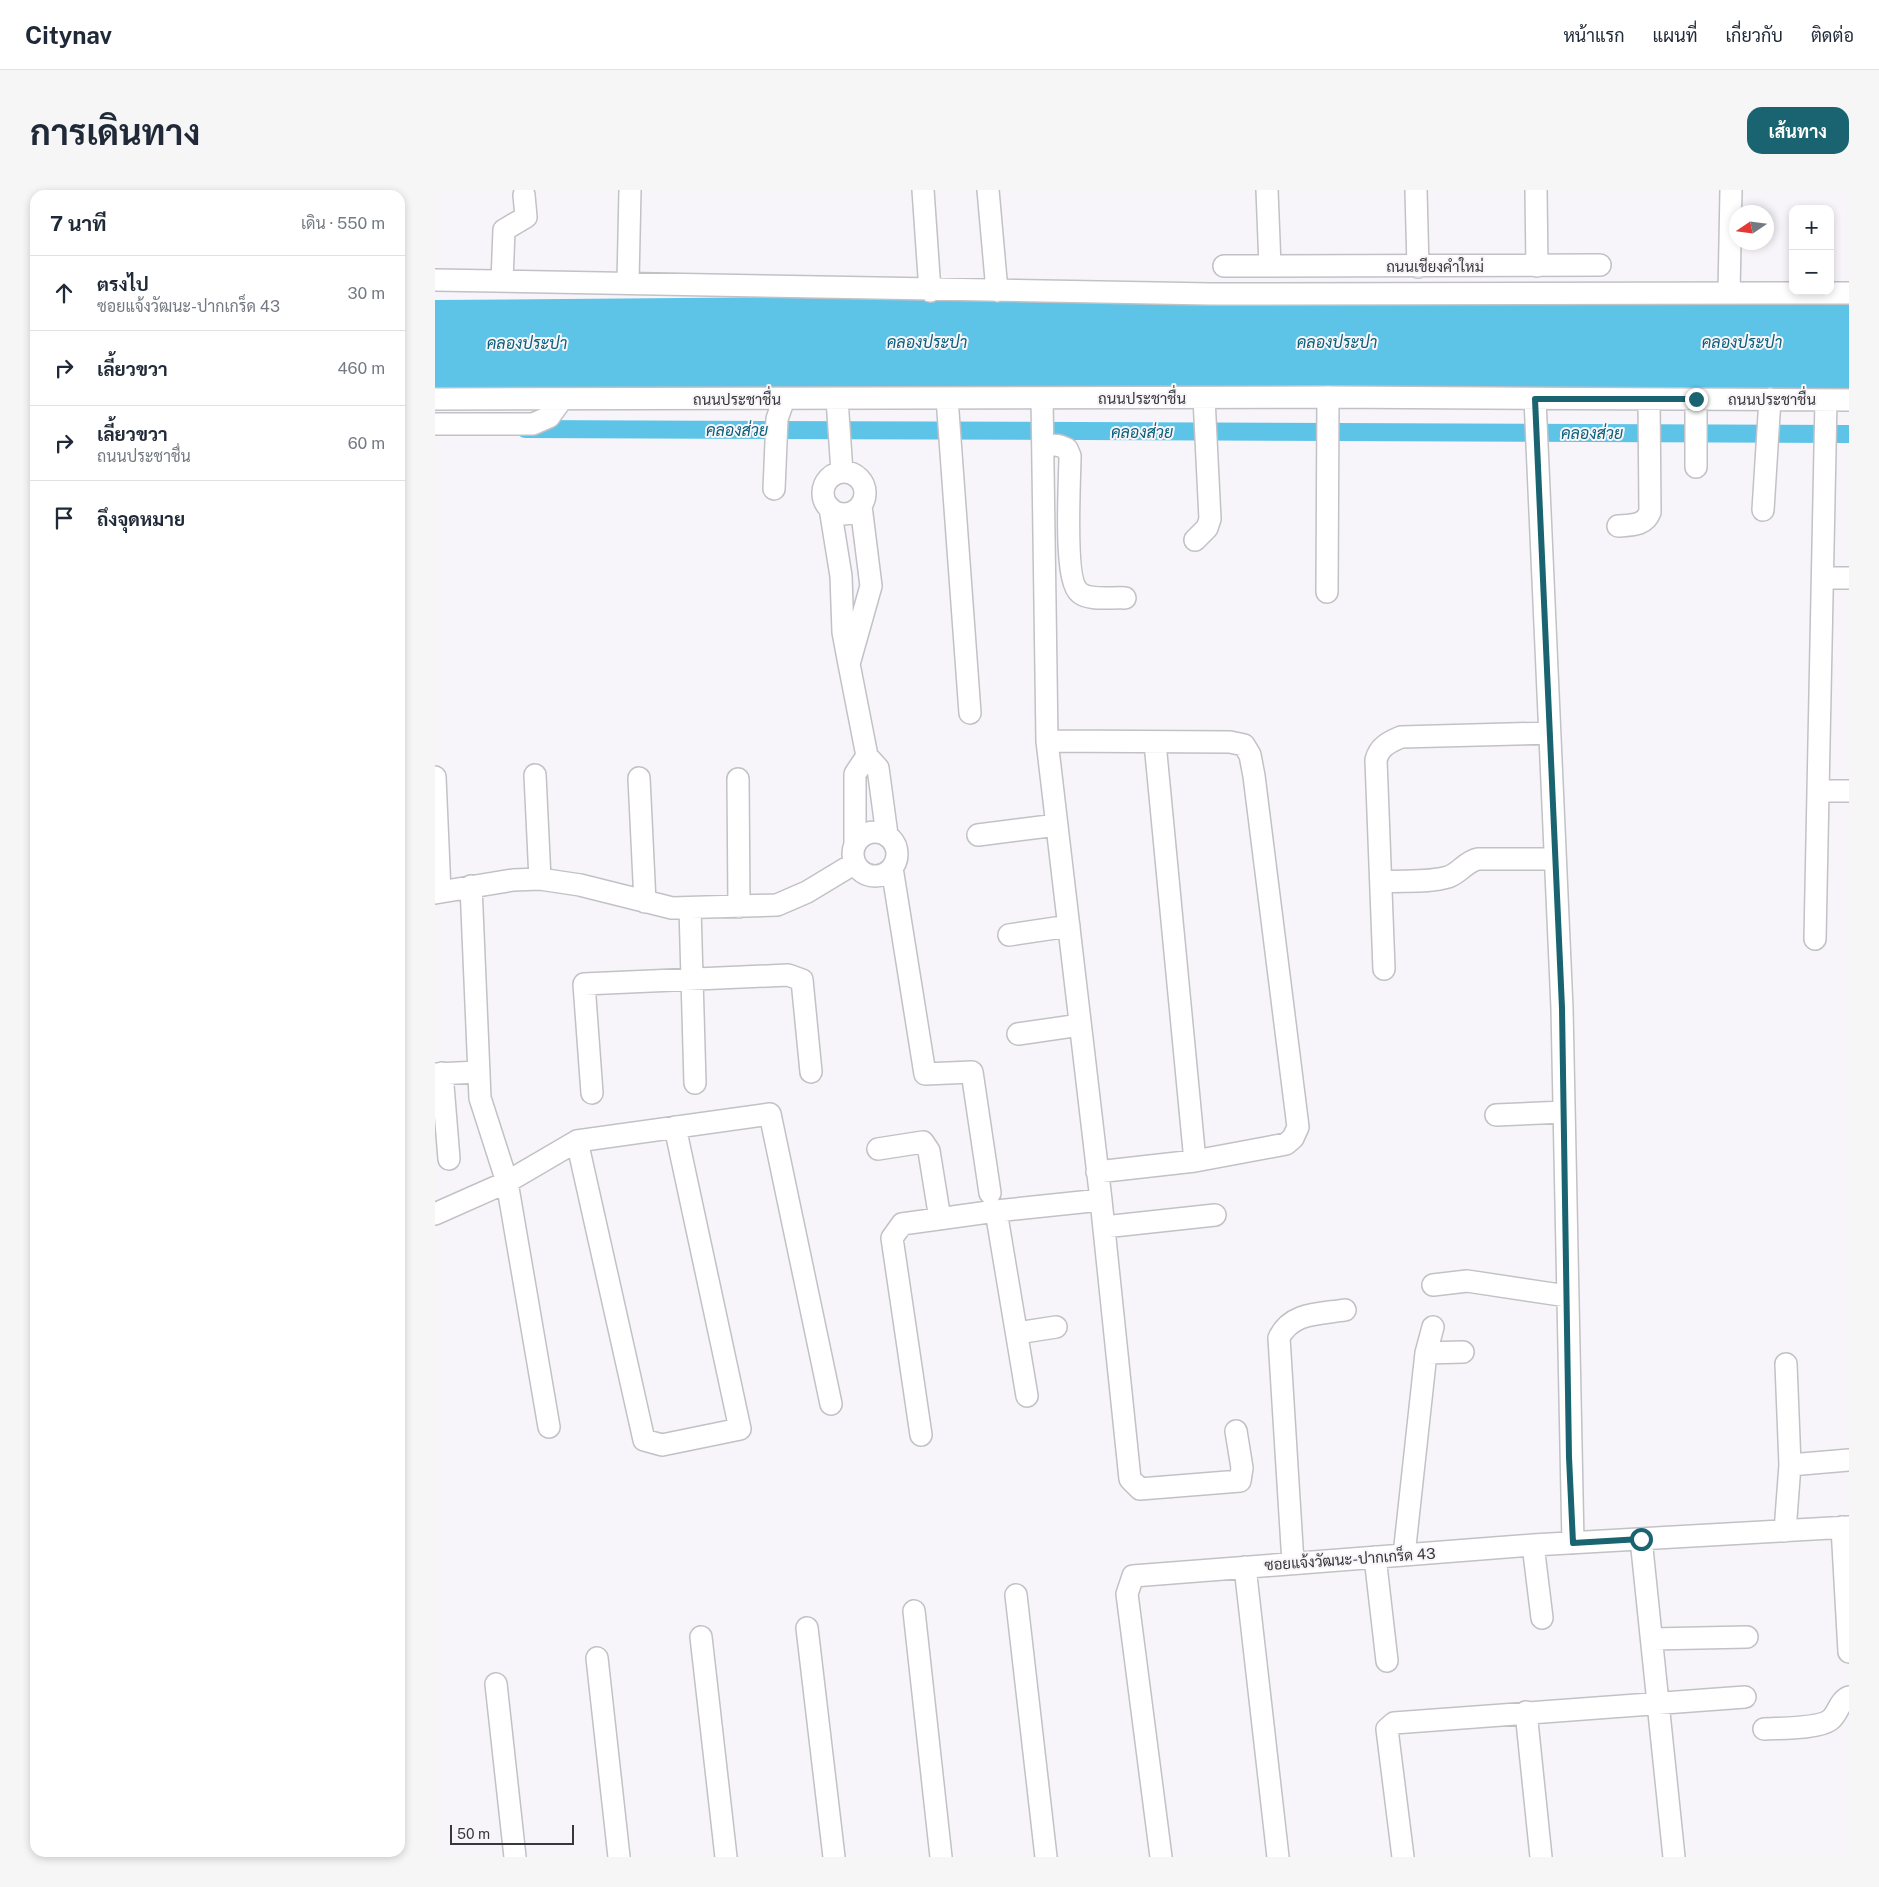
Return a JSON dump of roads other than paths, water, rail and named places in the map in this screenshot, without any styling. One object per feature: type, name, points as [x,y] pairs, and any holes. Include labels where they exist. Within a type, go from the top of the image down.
[{"type":"street","points":[[628,282],[629,190]]},
{"type":"street","points":[[923,190],[930,291]]},
{"type":"street","points":[[988,190],[997,291]]},
{"type":"street","points":[[1267,190],[1270,266]]},
{"type":"street","points":[[1416,190],[1418,267]]},
{"type":"street","points":[[1535,190],[1537,266]]},
{"type":"street","points":[[1729,293],[1731,190]]},
{"type":"street","points":[[502,281],[504,230],[526,217],[524,195]]},
{"type":"street","name":"ถนนเชียงคำใหม่","points":[[1224,266],[1418,267],[1600,265]]},
{"type":"street","points":[[435,280],[628,282],[930,291],[1211,294],[1849,293]]},
{"type":"street","points":[[435,424],[533,424],[549,417],[562,399]]},
{"type":"street","points":[[774,489],[777,419],[783,399]]},
{"type":"street","name":"ถนนประชาชื่น","points":[[435,400],[783,399],[837,407],[1649,407],[1696,399],[1770,408],[1826,408],[1849,400]]},
{"type":"street","points":[[1696,399],[1696,467]]},
{"type":"street","points":[[1195,540],[1207,528],[1210,519],[1204,406]]},
{"type":"street","points":[[1327,406],[1327,592]]},
{"type":"street","points":[[837,407],[842,472]]},
{"type":"street","points":[[948,407],[969,712]]},
{"type":"street","points":[[1042,407],[1047,741],[1101,1200],[1130,1479],[1140,1489],[1240,1481],[1242,1468],[1236,1431]]},
{"type":"street","points":[[1536,407],[1564,1112],[1573,1543]]},
{"type":"street","points":[[1618,526],[1640,524],[1647,519],[1650,512],[1649,407]]},
{"type":"street","points":[[1763,510],[1770,408]]},
{"type":"street","points":[[1815,939],[1826,408]]},
{"type":"street","points":[[1043,448],[1058,445],[1067,449],[1069,456],[1070,561],[1074,585],[1080,593],[1092,597],[1125,598]]},
{"type":"street","points":[[849,664],[871,586],[861,506],[865,494],[862,481],[851,472],[842,472],[832,476],[824,488],[823,495],[830,508],[841,576],[843,632],[849,664],[867,756],[878,768],[887,835],[896,846],[897,854],[892,868],[925,1074],[972,1072],[1027,1396]]},
{"type":"street","points":[[830,508],[843,514],[855,511],[861,506]]},
{"type":"street","points":[[1823,578],[1849,578]]},
{"type":"street","points":[[1384,969],[1376,760],[1378,752],[1388,743],[1401,737],[1549,733]]},
{"type":"street","points":[[1047,741],[1230,742],[1244,746],[1250,755],[1298,1127],[1293,1138],[1285,1144],[1195,1161],[1097,1172]]},
{"type":"street","points":[[1155,743],[1195,1161]]},
{"type":"street","points":[[867,756],[855,774],[855,854],[864,873],[879,875],[892,868]]},
{"type":"street","points":[[535,775],[540,879]]},
{"type":"street","points":[[435,777],[438,893],[471,886],[540,879],[580,885],[672,908],[739,907],[777,904],[807,892],[855,854],[860,838],[872,832],[887,835]]},
{"type":"street","points":[[639,778],[645,902]]},
{"type":"street","points":[[738,778],[739,907]]},
{"type":"street","points":[[1818,791],[1849,791]]},
{"type":"street","points":[[978,835],[1057,825]]},
{"type":"street","points":[[1381,882],[1440,879],[1456,874],[1467,863],[1478,859],[1555,859]]},
{"type":"street","points":[[471,886],[480,1098],[507,1182],[549,1427]]},
{"type":"street","points":[[690,908],[695,1083]]},
{"type":"street","points":[[1009,935],[1069,926]]},
{"type":"street","points":[[592,1093],[584,984],[788,975],[802,980],[811,1072]]},
{"type":"street","points":[[1018,1034],[1080,1025]]},
{"type":"street","points":[[449,1159],[439,1074],[479,1072]]},
{"type":"street","points":[[1496,1115],[1564,1112]]},
{"type":"street","points":[[435,1214],[507,1182],[577,1141],[770,1114],[831,1404]]},
{"type":"street","points":[[577,1141],[644,1440],[662,1445],[739,1429],[675,1127]]},
{"type":"street","points":[[878,1149],[923,1142],[929,1151],[940,1218]]},
{"type":"street","points":[[921,1435],[892,1238],[902,1224],[940,1218],[993,1202],[1101,1200]]},
{"type":"street","points":[[1104,1227],[1215,1215]]},
{"type":"street","points":[[1433,1285],[1467,1281],[1567,1296]]},
{"type":"street","points":[[1293,1563],[1279,1338],[1285,1326],[1303,1316],[1345,1310]]},
{"type":"street","points":[[1017,1334],[1056,1327]]},
{"type":"street","points":[[1404,1554],[1426,1354],[1433,1327]]},
{"type":"street","points":[[1426,1354],[1463,1352]]},
{"type":"street","points":[[1785,1531],[1790,1464],[1786,1364]]},
{"type":"street","points":[[1790,1464],[1849,1460]]},
{"type":"street","points":[[1845,1527],[1849,1652]]},
{"type":"street","name":"ซอยแจ้งวัฒนะ-ปากเกร็ด 43","points":[[1161,1857],[1127,1594],[1133,1576],[1533,1545],[1845,1527]]},
{"type":"street","points":[[1641,1539],[1674,1857]]},
{"type":"street","points":[[1533,1545],[1542,1618]]},
{"type":"street","points":[[1375,1557],[1387,1661]]},
{"type":"street","points":[[1245,1567],[1278,1857]]},
{"type":"street","points":[[1017,1595],[1046,1857]]},
{"type":"street","points":[[914,1611],[941,1857]]},
{"type":"street","points":[[807,1628],[834,1857]]},
{"type":"street","points":[[701,1637],[726,1857]]},
{"type":"street","points":[[1652,1639],[1747,1637]]},
{"type":"street","points":[[597,1658],[619,1857]]},
{"type":"street","points":[[496,1684],[515,1857]]},
{"type":"street","points":[[1403,1857],[1387,1730],[1395,1723],[1745,1697]]},
{"type":"street","points":[[1764,1729],[1823,1724],[1834,1716],[1844,1699],[1849,1697]]},
{"type":"street","points":[[1526,1712],[1541,1857]]},
{"type":"water","name":"คลองประปา","points":[[928,296],[1849,302],[1849,388],[435,389],[435,300]]},
{"type":"waterway","name":"คลองส่วย","points":[[525,429],[1849,434]]}]
